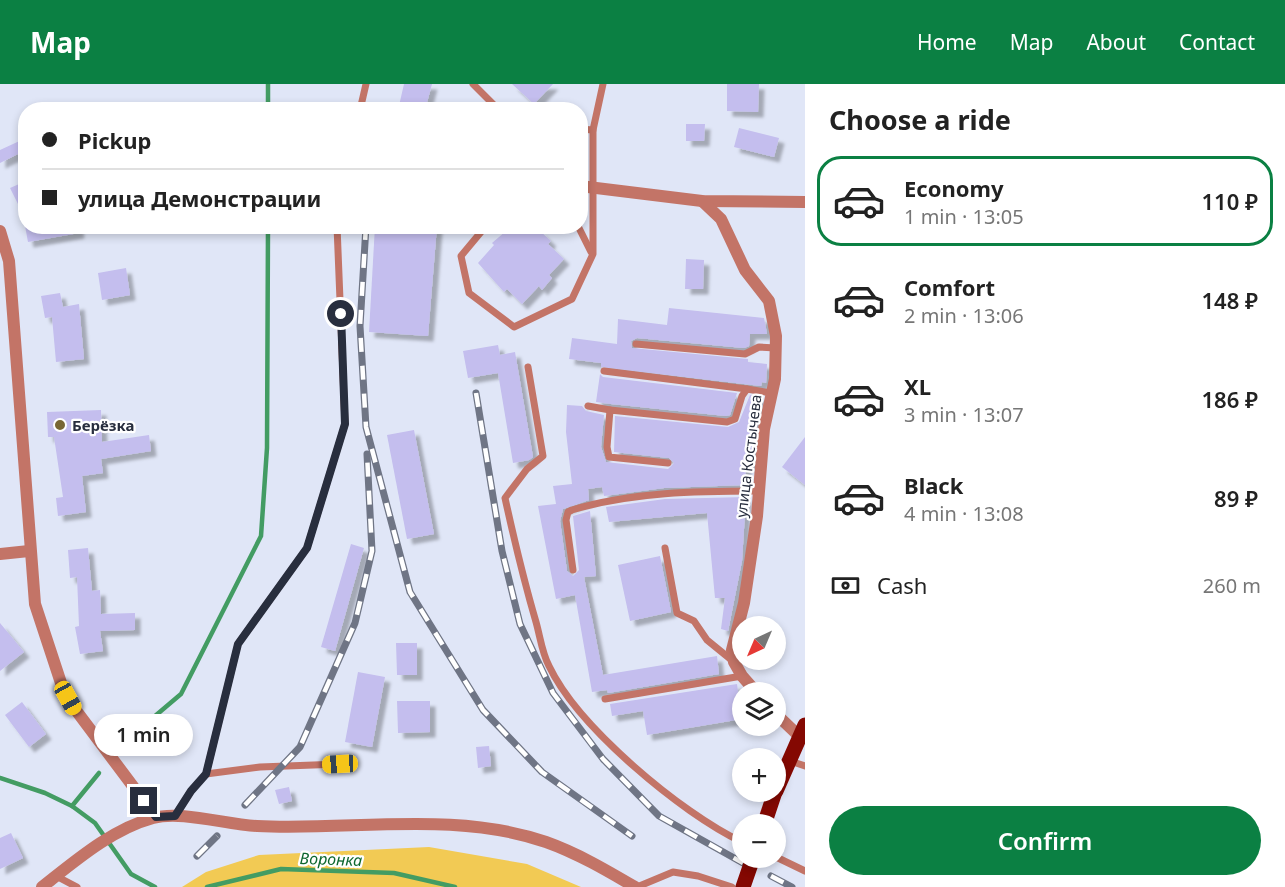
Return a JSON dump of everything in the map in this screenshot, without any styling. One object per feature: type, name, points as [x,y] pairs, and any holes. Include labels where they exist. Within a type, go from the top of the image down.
[{"type":"main road","points":[[787,760],[802,731]]},
{"type":"main road","points":[[743,887],[750,868]]},
{"type":"street","points":[[588,187],[702,201],[805,202]]},
{"type":"street","name":"улица Костычева","points":[[702,201],[722,219],[745,270],[769,301],[776,348],[775,379],[764,429],[759,491],[741,616]]},
{"type":"street","points":[[0,231],[9,261],[34,604],[62,686],[75,709],[156,817]]},
{"type":"street","points":[[0,554],[29,551]]},
{"type":"street","points":[[739,670],[747,682]]},
{"type":"street","points":[[786,721],[802,731]]},
{"type":"street","points":[[42,887],[129,826],[156,817],[175,816],[255,826],[434,824],[490,830],[544,841],[570,851],[636,887]]},
{"type":"lane","points":[[362,102],[366,84]]},
{"type":"lane","points":[[473,84],[491,102]]},
{"type":"lane","points":[[588,168],[592,130],[603,84]]},
{"type":"lane","points":[[588,130],[592,130]]},
{"type":"lane","points":[[479,234],[460,256],[469,293],[514,327],[573,299],[593,254],[588,206]]},
{"type":"lane","points":[[175,816],[191,791],[206,774],[238,644],[307,548],[345,424],[337,234]]},
{"type":"lane","points":[[582,234],[593,254]]},
{"type":"lane","points":[[636,344],[745,354],[759,347],[776,348]]},
{"type":"lane","points":[[528,368],[543,456],[527,469],[505,498],[521,570],[548,664],[571,704],[614,748],[693,812],[732,836]]},
{"type":"lane","points":[[604,371],[747,388],[771,393]]},
{"type":"lane","points":[[588,405],[610,410],[728,422],[735,419],[747,388]]},
{"type":"lane","points":[[610,410],[608,456],[615,460],[668,463]]},
{"type":"lane","points":[[573,570],[566,520],[568,512],[572,510],[633,497],[706,491],[759,491]]},
{"type":"lane","points":[[665,548],[677,613],[694,621],[707,640],[732,660]]},
{"type":"lane","points":[[605,699],[742,676]]},
{"type":"lane","points":[[787,760],[805,766]]},
{"type":"lane","points":[[206,774],[260,767],[340,764]]},
{"type":"lane","points":[[786,862],[805,871]]},
{"type":"lane","points":[[636,887],[673,872],[698,876],[732,887]]},
{"type":"lane","points":[[56,876],[76,887]]},
{"type":"shaded area","points":[[429,847],[527,864],[581,887],[182,887],[206,872],[259,855]]},
{"type":"building","points":[[404,84],[432,84],[427,102],[400,102]]},
{"type":"building","points":[[512,84],[553,84],[536,102],[532,102]]},
{"type":"building","points":[[727,84],[759,84],[758,112],[727,111]]},
{"type":"building","points":[[686,124],[705,124],[704,141],[686,141]]},
{"type":"building","points":[[739,128],[779,138],[774,157],[734,147]]},
{"type":"building","points":[[18,142],[18,154],[0,163],[0,150]]},
{"type":"building","points":[[18,184],[18,204],[10,188]]},
{"type":"building","points":[[26,234],[73,234],[28,242]]},
{"type":"building","points":[[375,234],[436,234],[428,336],[369,332]]},
{"type":"building","points":[[503,234],[543,234],[551,241],[548,244],[564,259],[549,275],[552,278],[542,290],[539,286],[522,304],[507,289],[504,292],[478,263],[494,245],[492,243]]},
{"type":"building","points":[[686,259],[704,260],[703,289],[685,289]]},
{"type":"building","points":[[126,268],[130,295],[102,300],[98,273]]},
{"type":"building","points":[[60,293],[63,307],[79,304],[84,359],[56,362],[52,317],[45,318],[41,296]]},
{"type":"building","points":[[669,308],[764,318],[767,334],[750,334],[749,346],[744,348],[637,338],[631,341],[632,348],[748,359],[748,362],[767,364],[766,383],[762,382],[761,386],[601,367],[601,363],[569,359],[572,338],[617,344],[618,319],[667,325]]},
{"type":"building","points":[[498,345],[500,355],[515,352],[533,457],[529,460],[513,463],[498,373],[468,378],[463,351]]},
{"type":"building","points":[[600,374],[603,377],[737,393],[730,415],[726,416],[596,402]]},
{"type":"building","points":[[750,395],[760,397],[752,466],[746,465],[745,485],[664,488],[604,496],[602,487],[588,489],[589,500],[563,509],[560,521],[567,571],[573,576],[579,570],[573,516],[590,511],[596,576],[584,577],[603,675],[717,656],[719,674],[608,693],[607,690],[592,692],[575,595],[556,599],[538,506],[556,504],[553,486],[572,484],[566,432],[567,405],[582,406],[586,411],[604,415],[601,447],[606,462],[668,469],[674,463],[669,458],[614,452],[615,416],[728,427],[739,422]]},
{"type":"building","points":[[101,410],[102,442],[149,435],[151,451],[101,459],[103,473],[82,476],[86,512],[58,516],[56,498],[63,497],[54,437],[48,437],[47,412]]},
{"type":"building","points":[[414,430],[434,534],[407,539],[387,435]]},
{"type":"building","points":[[805,437],[805,485],[782,467]]},
{"type":"building","points":[[746,497],[742,561],[728,631],[721,629],[725,598],[715,598],[707,513],[609,522],[606,507],[665,499]]},
{"type":"building","points":[[351,544],[364,548],[335,651],[321,647]]},
{"type":"building","points":[[88,548],[92,591],[100,590],[101,614],[135,613],[135,630],[100,631],[103,651],[80,654],[75,627],[79,626],[77,577],[70,578],[68,550]]},
{"type":"building","points":[[660,556],[671,612],[630,621],[618,565]]},
{"type":"building","points":[[0,623],[24,652],[0,671]]},
{"type":"building","points":[[396,643],[417,643],[417,675],[397,675]]},
{"type":"building","points":[[358,672],[385,677],[372,747],[345,742]]},
{"type":"building","points":[[732,685],[732,721],[647,735],[643,711],[612,716],[610,704]]},
{"type":"building","points":[[397,701],[430,701],[430,732],[398,733]]},
{"type":"building","points":[[22,702],[46,734],[29,747],[5,715]]},
{"type":"building","points":[[489,746],[491,766],[478,768],[476,747]]},
{"type":"building","points":[[289,787],[292,801],[279,804],[275,790]]},
{"type":"building","points":[[11,833],[23,858],[0,869],[0,838]]},
{"type":"waterway","points":[[268,84],[268,102]]},
{"type":"waterway","points":[[122,744],[181,694],[261,536],[267,448],[268,234]]},
{"type":"waterway","points":[[72,806],[99,773]]},
{"type":"waterway","name":"Воронка","points":[[0,778],[45,793],[72,806],[95,823],[131,874],[155,887]]},
{"type":"waterway","name":"Воронка","points":[[207,887],[281,869],[394,873],[455,887]]},
{"type":"railway","points":[[366,234],[360,326],[366,427],[410,592],[483,710],[542,772],[632,836]]},
{"type":"railway","points":[[476,393],[502,551],[520,624],[553,693],[603,759],[659,816],[732,857]]},
{"type":"railway","points":[[245,805],[300,747],[355,623],[372,551],[367,454]]},
{"type":"railway","points":[[197,856],[217,836]]},
{"type":"railway","points":[[771,876],[792,887]]},
{"type":"place","name":"Берёзка","points":[[60,425]]},
{"type":"route","points":[[144,801],[156,817],[175,816],[191,791],[206,774],[238,644],[307,548],[345,424],[341,314]]}]
